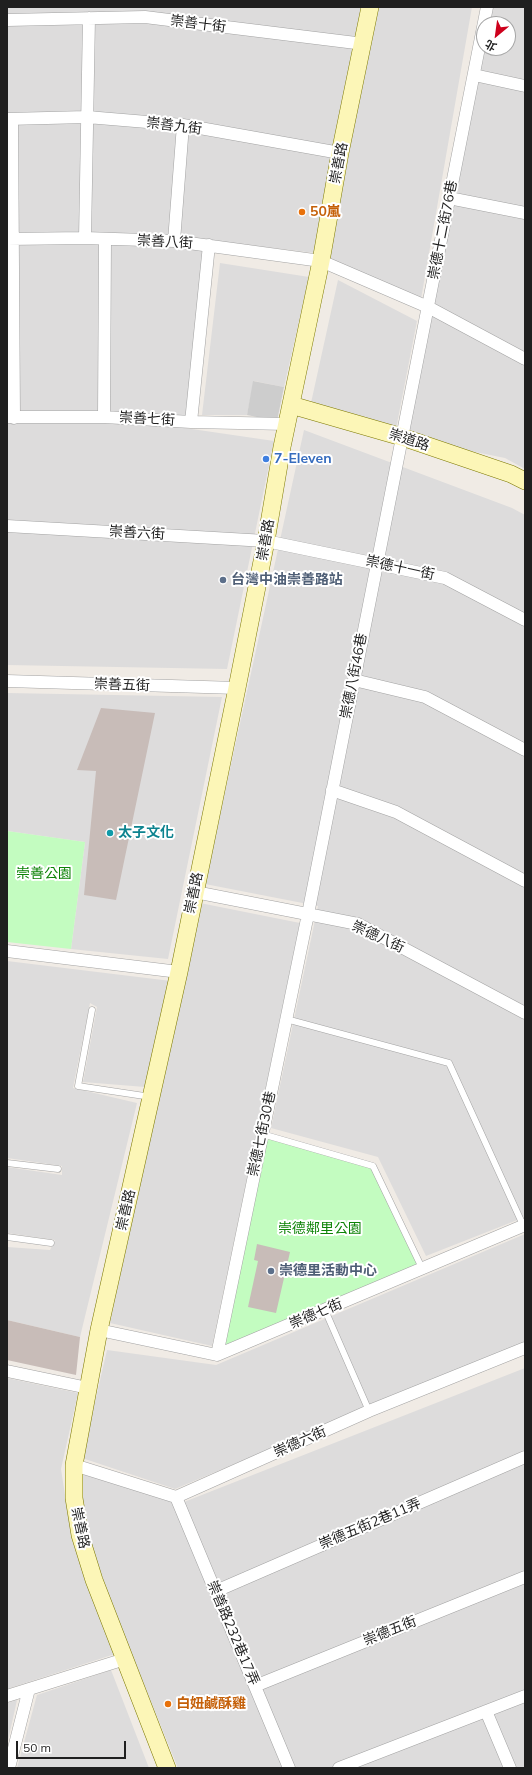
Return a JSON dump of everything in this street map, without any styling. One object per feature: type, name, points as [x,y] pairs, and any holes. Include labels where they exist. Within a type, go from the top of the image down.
[{"type":"street","name":"崇善路","points":[[167,1768],[94,1580],[80,1535],[74,1498],[74,1465],[99,1330],[178,972],[237,688],[287,424],[321,261],[340,153],[364,44],[370,7]]},
{"type":"street","name":"崇德十二街76巷","points":[[402,437],[487,7]]},
{"type":"street","name":"崇善十街","points":[[7,20],[60,12],[89,18],[145,12],[364,44]]},
{"type":"street","points":[[85,238],[89,18]]},
{"type":"street","points":[[474,75],[525,86]]},
{"type":"street","name":"崇善九街","points":[[9,119],[87,117],[183,126],[340,153]]},
{"type":"street","points":[[9,119],[11,418]]},
{"type":"street","points":[[174,242],[183,126]]},
{"type":"street","points":[[449,198],[525,213]]},
{"type":"street","name":"崇善八街","points":[[10,239],[85,238],[174,242],[209,245],[321,261],[428,307],[525,359]]},
{"type":"street","points":[[104,417],[105,240]]},
{"type":"street","points":[[191,422],[209,245]]},
{"type":"street","name":"崇道路","points":[[291,405],[402,437],[511,474],[525,481]]},
{"type":"street","name":"崇善七街","points":[[11,418],[104,417],[191,422],[287,424]]},
{"type":"street","name":"崇德八街46巷","points":[[308,914],[402,437]]},
{"type":"street","name":"崇善六街","points":[[7,526],[266,541]]},
{"type":"street","name":"崇德十一街","points":[[266,541],[445,578],[525,620]]},
{"type":"street","points":[[354,680],[425,697],[525,750]]},
{"type":"street","name":"崇善五街","points":[[7,681],[237,688]]},
{"type":"street","points":[[332,790],[396,812],[525,881]]},
{"type":"street","name":"崇德八街","points":[[194,892],[358,924],[525,1013]]},
{"type":"street","name":"崇德七街30巷","points":[[217,1355],[308,914]]},
{"type":"street","points":[[7,951],[178,972]]},
{"type":"street","name":"崇德七街","points":[[217,1355],[524,1225]]},
{"type":"street","points":[[99,1330],[217,1355]]},
{"type":"street","name":"崇德六街","points":[[176,1497],[369,1411],[525,1348]]},
{"type":"street","points":[[7,1371],[88,1388]]},
{"type":"street","name":"崇德五街2巷11弄","points":[[216,1591],[525,1457]]},
{"type":"street","points":[[74,1465],[176,1497]]},
{"type":"street","name":"崇善路232巷17弄","points":[[176,1497],[289,1768]]},
{"type":"street","name":"崇德五街","points":[[255,1686],[525,1577]]},
{"type":"street","points":[[7,1696],[125,1659]]},
{"type":"street","points":[[9,1768],[29,1689]]},
{"type":"street","points":[[339,1768],[525,1696]]},
{"type":"street","points":[[486,1712],[510,1768]]},
{"type":"lane","points":[[92,1010],[78,1086],[151,1097]]},
{"type":"lane","points":[[286,1019],[449,1063],[524,1225]]},
{"type":"lane","points":[[262,1134],[374,1166],[422,1268]]},
{"type":"lane","points":[[7,1163],[58,1169]]},
{"type":"lane","points":[[7,1237],[51,1243]]},
{"type":"lane","points":[[325,1310],[369,1411]]},
{"type":"shaded area","points":[[7,7],[472,7],[421,299],[315,253],[206,240],[185,428],[274,441],[227,669],[7,665]]},
{"type":"shaded area","points":[[490,7],[525,7],[525,469],[505,458],[406,438],[482,56],[516,56],[516,16],[488,16]]},
{"type":"shaded area","points":[[220,263],[309,277],[284,387],[254,381],[247,415],[202,415]]},
{"type":"shaded area","points":[[338,280],[417,321],[395,434],[309,412]]},
{"type":"shaded area","points":[[253,381],[284,387],[277,421],[247,415]]},
{"type":"shaded area","points":[[304,430],[512,508],[525,515],[525,1217],[426,1256],[378,1157],[271,1128],[318,906],[205,884]]},
{"type":"shaded area","points":[[7,693],[222,697],[168,959],[71,949],[85,842],[7,831]]},
{"type":"shaded area","points":[[200,903],[300,923],[212,1346],[110,1323]]},
{"type":"shaded area","points":[[7,961],[171,981],[145,1087],[83,1082],[97,1007],[90,1003],[73,1088],[137,1103],[80,1337],[7,1320],[7,1247],[50,1250],[55,1240],[7,1233],[7,1167],[62,1175],[62,1166],[7,1158]]},
{"type":"shaded area","points":[[525,1234],[525,1342],[175,1489],[82,1458],[107,1350],[216,1365]]},
{"type":"shaded area","points":[[525,1368],[525,1768],[178,1768],[89,1549],[77,1471],[184,1502]]},
{"type":"shaded area","points":[[7,1378],[78,1393],[61,1469],[69,1521],[115,1654],[7,1689]]},
{"type":"shaded area","points":[[111,1670],[149,1768],[17,1768],[37,1695]]},
{"type":"shaded area","points":[[17,1700],[7,1745],[7,1703]]},
{"type":"green space","name":"崇善公園","points":[[7,831],[85,842],[71,949],[7,942]]},
{"type":"green space","name":"崇德鄰里公園","points":[[263,1135],[373,1166],[420,1268],[221,1351]]},
{"type":"building","name":"太子文化","points":[[101,708],[155,713],[116,900],[84,895],[96,771],[77,770]]},
{"type":"building","name":"崇德里活動中心","points":[[257,1244],[290,1252],[276,1313],[248,1307],[258,1261],[254,1260]]},
{"type":"building","points":[[7,1320],[80,1337],[76,1375],[7,1360]]},
{"type":"place","name":"50嵐","points":[[302,212]]},
{"type":"place","name":"7-Eleven","points":[[266,459]]},
{"type":"place","name":"台灣中油崇善路站","points":[[223,580]]},
{"type":"place","name":"太子文化","points":[[110,833]]},
{"type":"place","name":"崇德里活動中心","points":[[271,1271]]},
{"type":"place","name":"白妞鹹酥雞","points":[[168,1704]]}]
